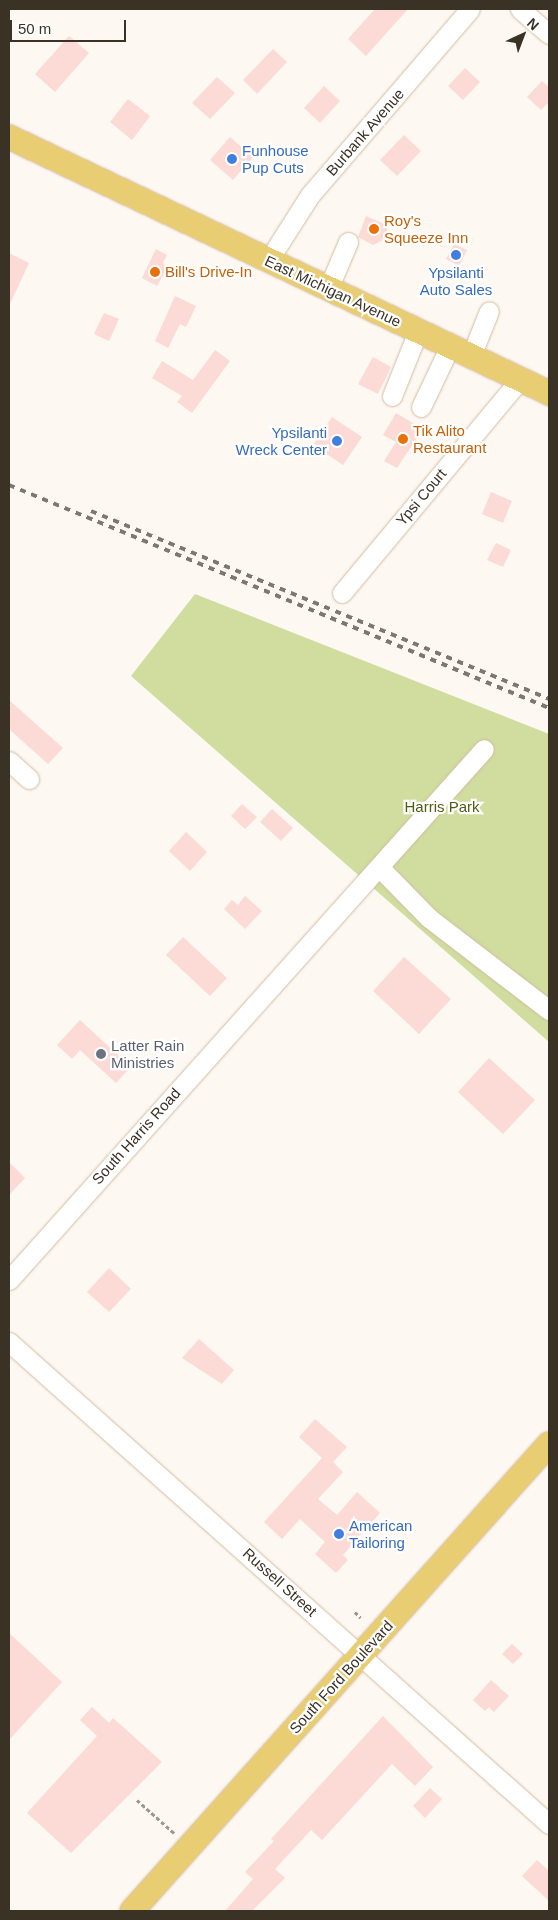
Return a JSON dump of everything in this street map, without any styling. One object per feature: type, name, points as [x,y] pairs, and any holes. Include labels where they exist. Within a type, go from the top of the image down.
[{"type":"main road","name":"East Michigan Avenue","points":[[9,138],[549,393]]},
{"type":"main road","name":"South Ford Boulevard","points":[[132,1911],[549,1444]]},
{"type":"street","name":"Burbank Avenue","points":[[268,261],[310,195],[470,9]]},
{"type":"street","points":[[520,9],[549,34]]},
{"type":"street","points":[[328,289],[348,242]]},
{"type":"street","points":[[471,356],[489,311]]},
{"type":"street","points":[[392,396],[418,331]]},
{"type":"street","points":[[421,407],[450,346]]},
{"type":"street","name":"Ypsi Court","points":[[342,593],[520,379]]},
{"type":"street","name":"South Harris Road","points":[[9,1280],[367,883],[484,749]]},
{"type":"street","points":[[9,761],[29,780]]},
{"type":"street","points":[[380,868],[429,918],[549,1010]]},
{"type":"street","name":"Russell Street","points":[[9,1342],[549,1824]]},
{"type":"path","points":[[354,1612],[361,1618]]},
{"type":"path","points":[[137,1800],[174,1833]]},
{"type":"green space","name":"Harris Park","points":[[195,594],[549,734],[549,1042],[131,676]]},
{"type":"building","points":[[375,9],[408,9],[366,56],[348,39]]},
{"type":"building","points":[[69,36],[89,53],[55,92],[35,74]]},
{"type":"building","points":[[273,49],[287,62],[257,94],[243,80]]},
{"type":"building","points":[[465,68],[480,82],[463,100],[448,86]]},
{"type":"building","points":[[217,77],[235,93],[210,119],[192,103]]},
{"type":"building","points":[[542,81],[549,87],[549,102],[541,110],[527,97]]},
{"type":"building","points":[[324,86],[340,101],[320,123],[304,108]]},
{"type":"building","points":[[128,99],[150,116],[132,140],[110,122]]},
{"type":"building","points":[[404,135],[421,151],[397,176],[380,160]]},
{"type":"building","name":"Funhouse Pup Cuts","points":[[230,137],[253,157],[233,180],[210,160]]},
{"type":"building","name":"Roy's Squeeze Inn","points":[[366,216],[389,226],[383,240],[373,245],[358,237]]},
{"type":"building","name":"Ypsilanti Auto Sales","points":[[454,244],[467,250],[459,266],[446,259]]},
{"type":"building","name":"Bill's Drive-In","points":[[156,249],[167,255],[163,263],[168,266],[157,286],[142,278]]},
{"type":"building","points":[[9,253],[29,263],[9,306]]},
{"type":"building","points":[[175,296],[196,306],[186,327],[180,324],[168,348],[155,341]]},
{"type":"building","points":[[104,313],[119,319],[109,341],[94,334]]},
{"type":"building","points":[[215,350],[230,361],[192,413],[177,402],[182,396],[152,378],[162,361],[193,380]]},
{"type":"building","points":[[373,357],[391,367],[378,394],[358,384]]},
{"type":"building","name":"Tik Alito Restaurant","points":[[396,413],[423,429],[397,468],[384,461],[396,442],[383,435]]},
{"type":"building","name":"Ypsilanti Wreck Center","points":[[332,417],[362,437],[343,465],[313,445]]},
{"type":"building","points":[[491,492],[512,501],[503,523],[482,514]]},
{"type":"building","points":[[496,543],[511,550],[503,567],[487,560]]},
{"type":"building","points":[[9,700],[63,748],[48,764],[9,729]]},
{"type":"building","points":[[242,804],[257,817],[245,829],[231,816]]},
{"type":"building","points":[[272,809],[293,828],[281,841],[260,822]]},
{"type":"building","points":[[186,832],[207,852],[190,871],[169,851]]},
{"type":"building","points":[[245,896],[262,911],[245,929],[224,909],[232,900],[238,905]]},
{"type":"building","points":[[183,937],[227,978],[210,996],[166,955]]},
{"type":"building","points":[[404,957],[451,999],[419,1034],[373,991]]},
{"type":"building","name":"Latter Rain Ministries","points":[[80,1020],[131,1067],[116,1083],[80,1050],[72,1059],[57,1045]]},
{"type":"building","points":[[489,1058],[535,1100],[503,1134],[458,1092]]},
{"type":"building","points":[[9,1162],[25,1178],[9,1195]]},
{"type":"building","points":[[109,1268],[131,1289],[109,1312],[87,1292]]},
{"type":"building","points":[[199,1339],[234,1370],[222,1384],[182,1358]]},
{"type":"building","points":[[315,1419],[347,1447],[333,1462],[343,1472],[318,1499],[337,1515],[357,1492],[380,1513],[343,1555],[348,1560],[336,1573],[315,1554],[325,1542],[300,1519],[282,1539],[264,1522],[322,1458],[299,1437]]},
{"type":"building","points":[[9,1633],[62,1682],[9,1740]]},
{"type":"building","points":[[512,1644],[523,1654],[513,1664],[502,1654]]},
{"type":"building","points":[[491,1680],[509,1696],[494,1712],[489,1707],[485,1711],[473,1700]]},
{"type":"building","points":[[92,1707],[109,1723],[113,1718],[162,1762],[71,1853],[27,1813],[97,1736],[80,1720]]},
{"type":"building","points":[[383,1716],[433,1767],[415,1786],[392,1764],[322,1840],[311,1830],[275,1869],[285,1878],[252,1911],[225,1911],[253,1879],[245,1872],[274,1841],[271,1839]]},
{"type":"building","points":[[430,1788],[442,1799],[425,1818],[413,1806]]},
{"type":"building","points":[[537,1860],[549,1871],[549,1901],[522,1876]]},
{"type":"railway","points":[[9,485],[549,708]]},
{"type":"railway","points":[[91,511],[549,699]]},
{"type":"place","name":"Funhouse Pup Cuts","points":[[232,159]]},
{"type":"place","name":"Roy's Squeeze Inn","points":[[374,229]]},
{"type":"place","name":"Ypsilanti Auto Sales","points":[[456,255]]},
{"type":"place","name":"Bill's Drive-In","points":[[155,272]]},
{"type":"place","name":"Tik Alito Restaurant","points":[[403,439]]},
{"type":"place","name":"Ypsilanti Wreck Center","points":[[337,441]]},
{"type":"place","name":"Latter Rain Ministries","points":[[101,1054]]},
{"type":"place","name":"American Tailoring","points":[[339,1534]]}]
